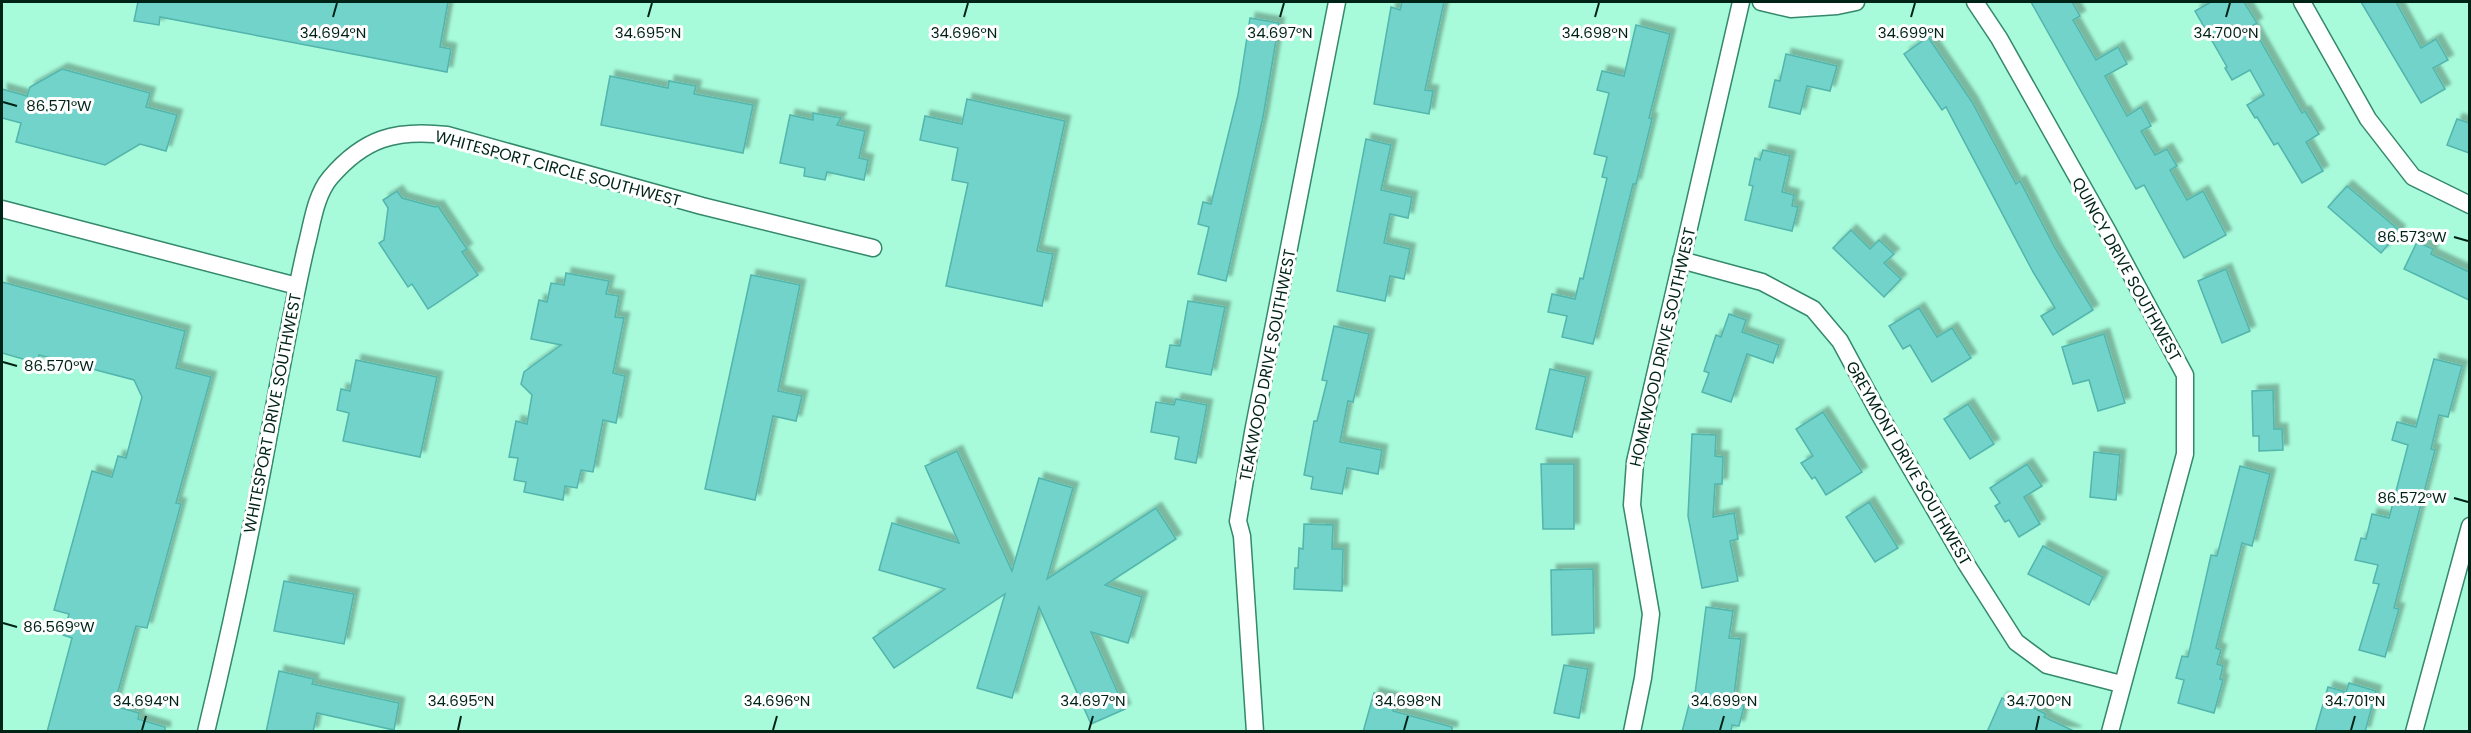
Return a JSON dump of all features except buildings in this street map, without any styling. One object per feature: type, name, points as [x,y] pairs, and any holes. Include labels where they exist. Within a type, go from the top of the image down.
[{"type":"street","name":"TEAKWOOD DRIVE SOUTHWEST","points":[[1255,732],[1242,536],[1238,520],[1337,2]]},
{"type":"street","name":"HOMEWOOD DRIVE SOUTHWEST","points":[[1632,732],[1643,678],[1651,614],[1632,505],[1635,462],[1742,2]]},
{"type":"street","points":[[1761,2],[1791,9],[1837,6],[1856,2]]},
{"type":"street","name":"QUINCY DRIVE SOUTHWEST","points":[[1975,2],[1999,38],[2185,375],[2186,454],[2166,533],[2121,684],[2110,732]]},
{"type":"street","points":[[2302,2],[2368,119],[2413,177],[2469,205]]},
{"type":"street","name":"WHITESPORT CIRCLE SOUTHWEST","points":[[297,286],[315,208],[329,180],[353,155],[386,136],[421,132],[447,135],[702,206],[873,248]]},
{"type":"street","name":"WHITESPORT DRIVE SOUTHWEST","points":[[2,209],[297,286],[259,487],[206,732]]},
{"type":"street","name":"GREYMONT DRIVE SOUTHWEST","points":[[1681,260],[1762,282],[1813,309],[1840,341],[1881,417],[1967,565],[2016,642],[2047,665],[2121,684]]},
{"type":"street","points":[[2414,732],[2469,526]]}]
